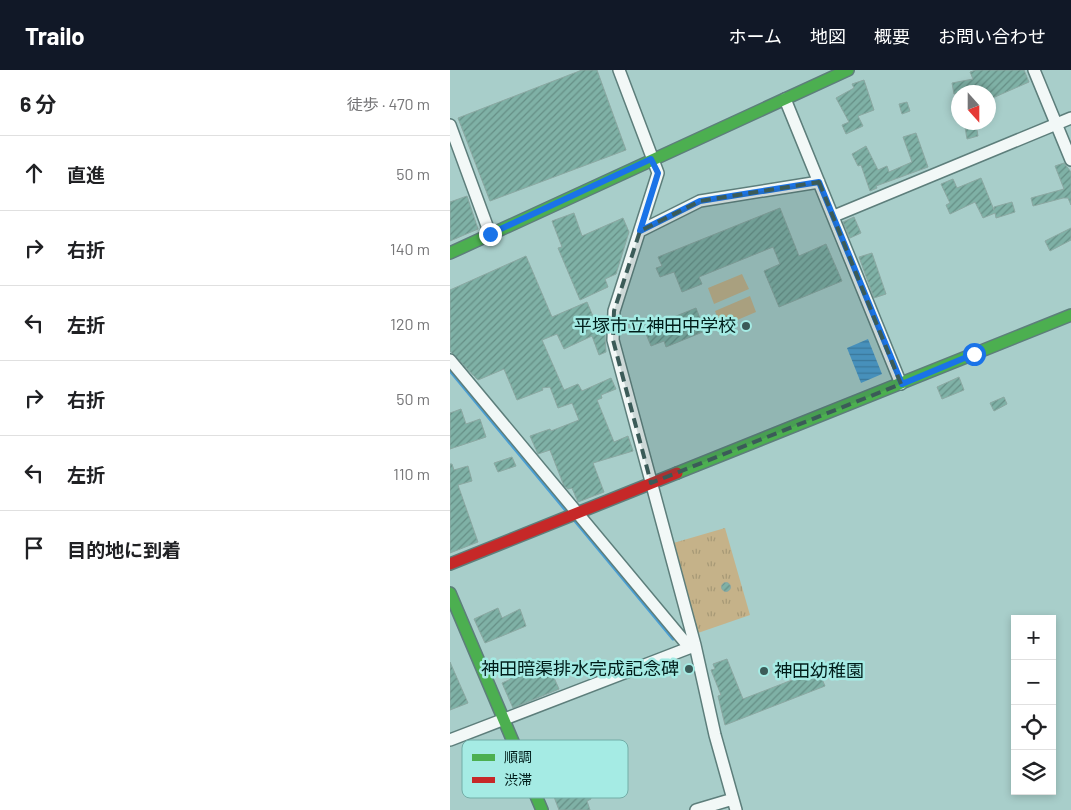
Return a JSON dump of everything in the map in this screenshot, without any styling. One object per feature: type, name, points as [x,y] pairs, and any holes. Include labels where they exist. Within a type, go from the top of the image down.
[{"type":"main road","points":[[450,253],[848,70]]},
{"type":"main road","points":[[450,564],[1071,315]]},
{"type":"main road","points":[[450,593],[512,740]]},
{"type":"main road","points":[[537,798],[542,810]]},
{"type":"street","points":[[619,70],[651,159],[658,173],[614,311],[613,340],[734,805],[696,810]]},
{"type":"street","points":[[1034,70],[1071,160]]},
{"type":"street","points":[[784,99],[902,384]]},
{"type":"street","points":[[834,216],[1071,118]]},
{"type":"street","points":[[450,125],[490,234]]},
{"type":"street","points":[[640,231],[700,201],[819,182]]},
{"type":"street","points":[[450,360],[577,513],[692,646]]},
{"type":"street","points":[[450,740],[692,646]]},
{"type":"highlighted area","points":[[819,182],[901,384],[651,483],[613,340],[614,311],[640,231],[700,201]]},
{"type":"green space","points":[[742,274],[749,289],[714,304],[708,288]]},
{"type":"green space","points":[[750,296],[756,312],[721,327],[715,311]]},
{"type":"green space","points":[[725,528],[750,615],[695,634],[670,544]]},
{"type":"water","points":[[868,339],[882,374],[861,383],[847,348]]},
{"type":"building","points":[[582,70],[597,70],[626,150],[490,201],[458,118]]},
{"type":"building","points":[[976,70],[1024,70],[1029,82],[996,96],[996,85],[952,85],[952,83],[973,79],[970,72]]},
{"type":"building","points":[[864,80],[874,110],[858,116],[863,126],[846,134],[842,125],[849,122],[836,98],[854,88],[852,84]]},
{"type":"building","points":[[907,102],[910,111],[902,114],[899,104]]},
{"type":"building","points":[[966,130],[977,130],[978,136],[967,139]]},
{"type":"building","points":[[916,133],[928,167],[876,186],[877,188],[870,191],[861,165],[858,166],[852,154],[866,146],[878,170],[887,166],[889,172],[912,162],[903,137]]},
{"type":"building","points":[[1064,163],[1071,172],[1071,205],[1068,198],[1063,198],[1033,206],[1031,198],[1064,189],[1055,166]]},
{"type":"building","points":[[981,178],[994,210],[994,207],[1012,202],[1015,212],[996,218],[995,213],[983,218],[975,202],[950,214],[946,205],[950,203],[941,184],[953,179],[957,188]]},
{"type":"building","points":[[467,196],[478,229],[450,241],[450,202]]},
{"type":"building","points":[[780,208],[799,256],[826,244],[842,281],[779,307],[764,271],[780,264],[773,247],[699,277],[702,284],[682,292],[674,272],[660,277],[656,268],[662,266],[658,257]]},
{"type":"building","points":[[574,213],[582,236],[623,218],[629,232],[616,274],[605,279],[608,287],[580,300],[558,248],[562,247],[552,221]]},
{"type":"building","points":[[854,217],[861,233],[850,238],[843,222]]},
{"type":"building","points":[[1071,228],[1071,240],[1050,251],[1045,241]]},
{"type":"building","points":[[872,253],[886,294],[874,298],[859,257]]},
{"type":"building","points":[[526,256],[552,317],[587,302],[595,321],[604,317],[606,352],[599,355],[592,336],[564,349],[557,334],[542,340],[564,390],[578,384],[582,391],[611,378],[616,389],[601,395],[602,398],[597,400],[614,442],[628,436],[633,451],[593,463],[604,492],[578,502],[572,488],[568,489],[564,486],[550,450],[538,454],[530,436],[550,429],[551,431],[579,420],[572,403],[558,408],[550,387],[542,388],[543,390],[517,400],[504,369],[478,380],[450,351],[450,290]]},
{"type":"building","points":[[696,308],[705,331],[666,347],[664,341],[651,346],[644,329]]},
{"type":"building","points":[[959,377],[964,390],[942,399],[937,387]]},
{"type":"building","points":[[1004,397],[1007,404],[994,411],[990,403]]},
{"type":"building","points":[[461,409],[466,424],[480,419],[486,437],[450,449],[450,413]]},
{"type":"building","points":[[512,457],[516,466],[498,472],[494,463]]},
{"type":"building","points":[[450,464],[452,464],[454,470],[468,466],[472,481],[458,485],[478,542],[450,553]]},
{"type":"building","points":[[726,583],[730,587],[726,591],[722,587]]},
{"type":"building","points":[[498,608],[502,618],[520,609],[526,626],[485,643],[474,619]]},
{"type":"building","points":[[727,659],[743,699],[818,670],[825,686],[725,725],[718,696],[721,695],[711,670],[715,669],[713,664]]},
{"type":"building","points":[[450,662],[468,703],[450,710]]},
{"type":"building","points":[[518,662],[523,673],[547,662],[559,689],[513,708],[502,683],[511,679],[506,667]]},
{"type":"building","points":[[554,798],[591,798],[587,801],[590,810],[559,810]]},
{"type":"waterway","points":[[450,371],[567,512]]},
{"type":"waterway","points":[[575,521],[673,639]]},
{"type":"traffic: fast","points":[[450,253],[848,70]]},
{"type":"traffic: fast","points":[[677,473],[1071,315]]},
{"type":"traffic: fast","points":[[450,593],[512,740]]},
{"type":"traffic: fast","points":[[537,798],[542,810]]},
{"type":"traffic: jam","points":[[450,564],[677,473]]},
{"type":"place","name":"平塚市立神田中学校","points":[[746,326]]},
{"type":"place","name":"神田暗渠排水完成記念碑","points":[[689,669]]},
{"type":"place","name":"神田幼稚園","points":[[764,671]]},
{"type":"route","points":[[490,234],[651,159],[658,173],[640,231],[700,201],[819,182],[902,384],[974,354]]}]
